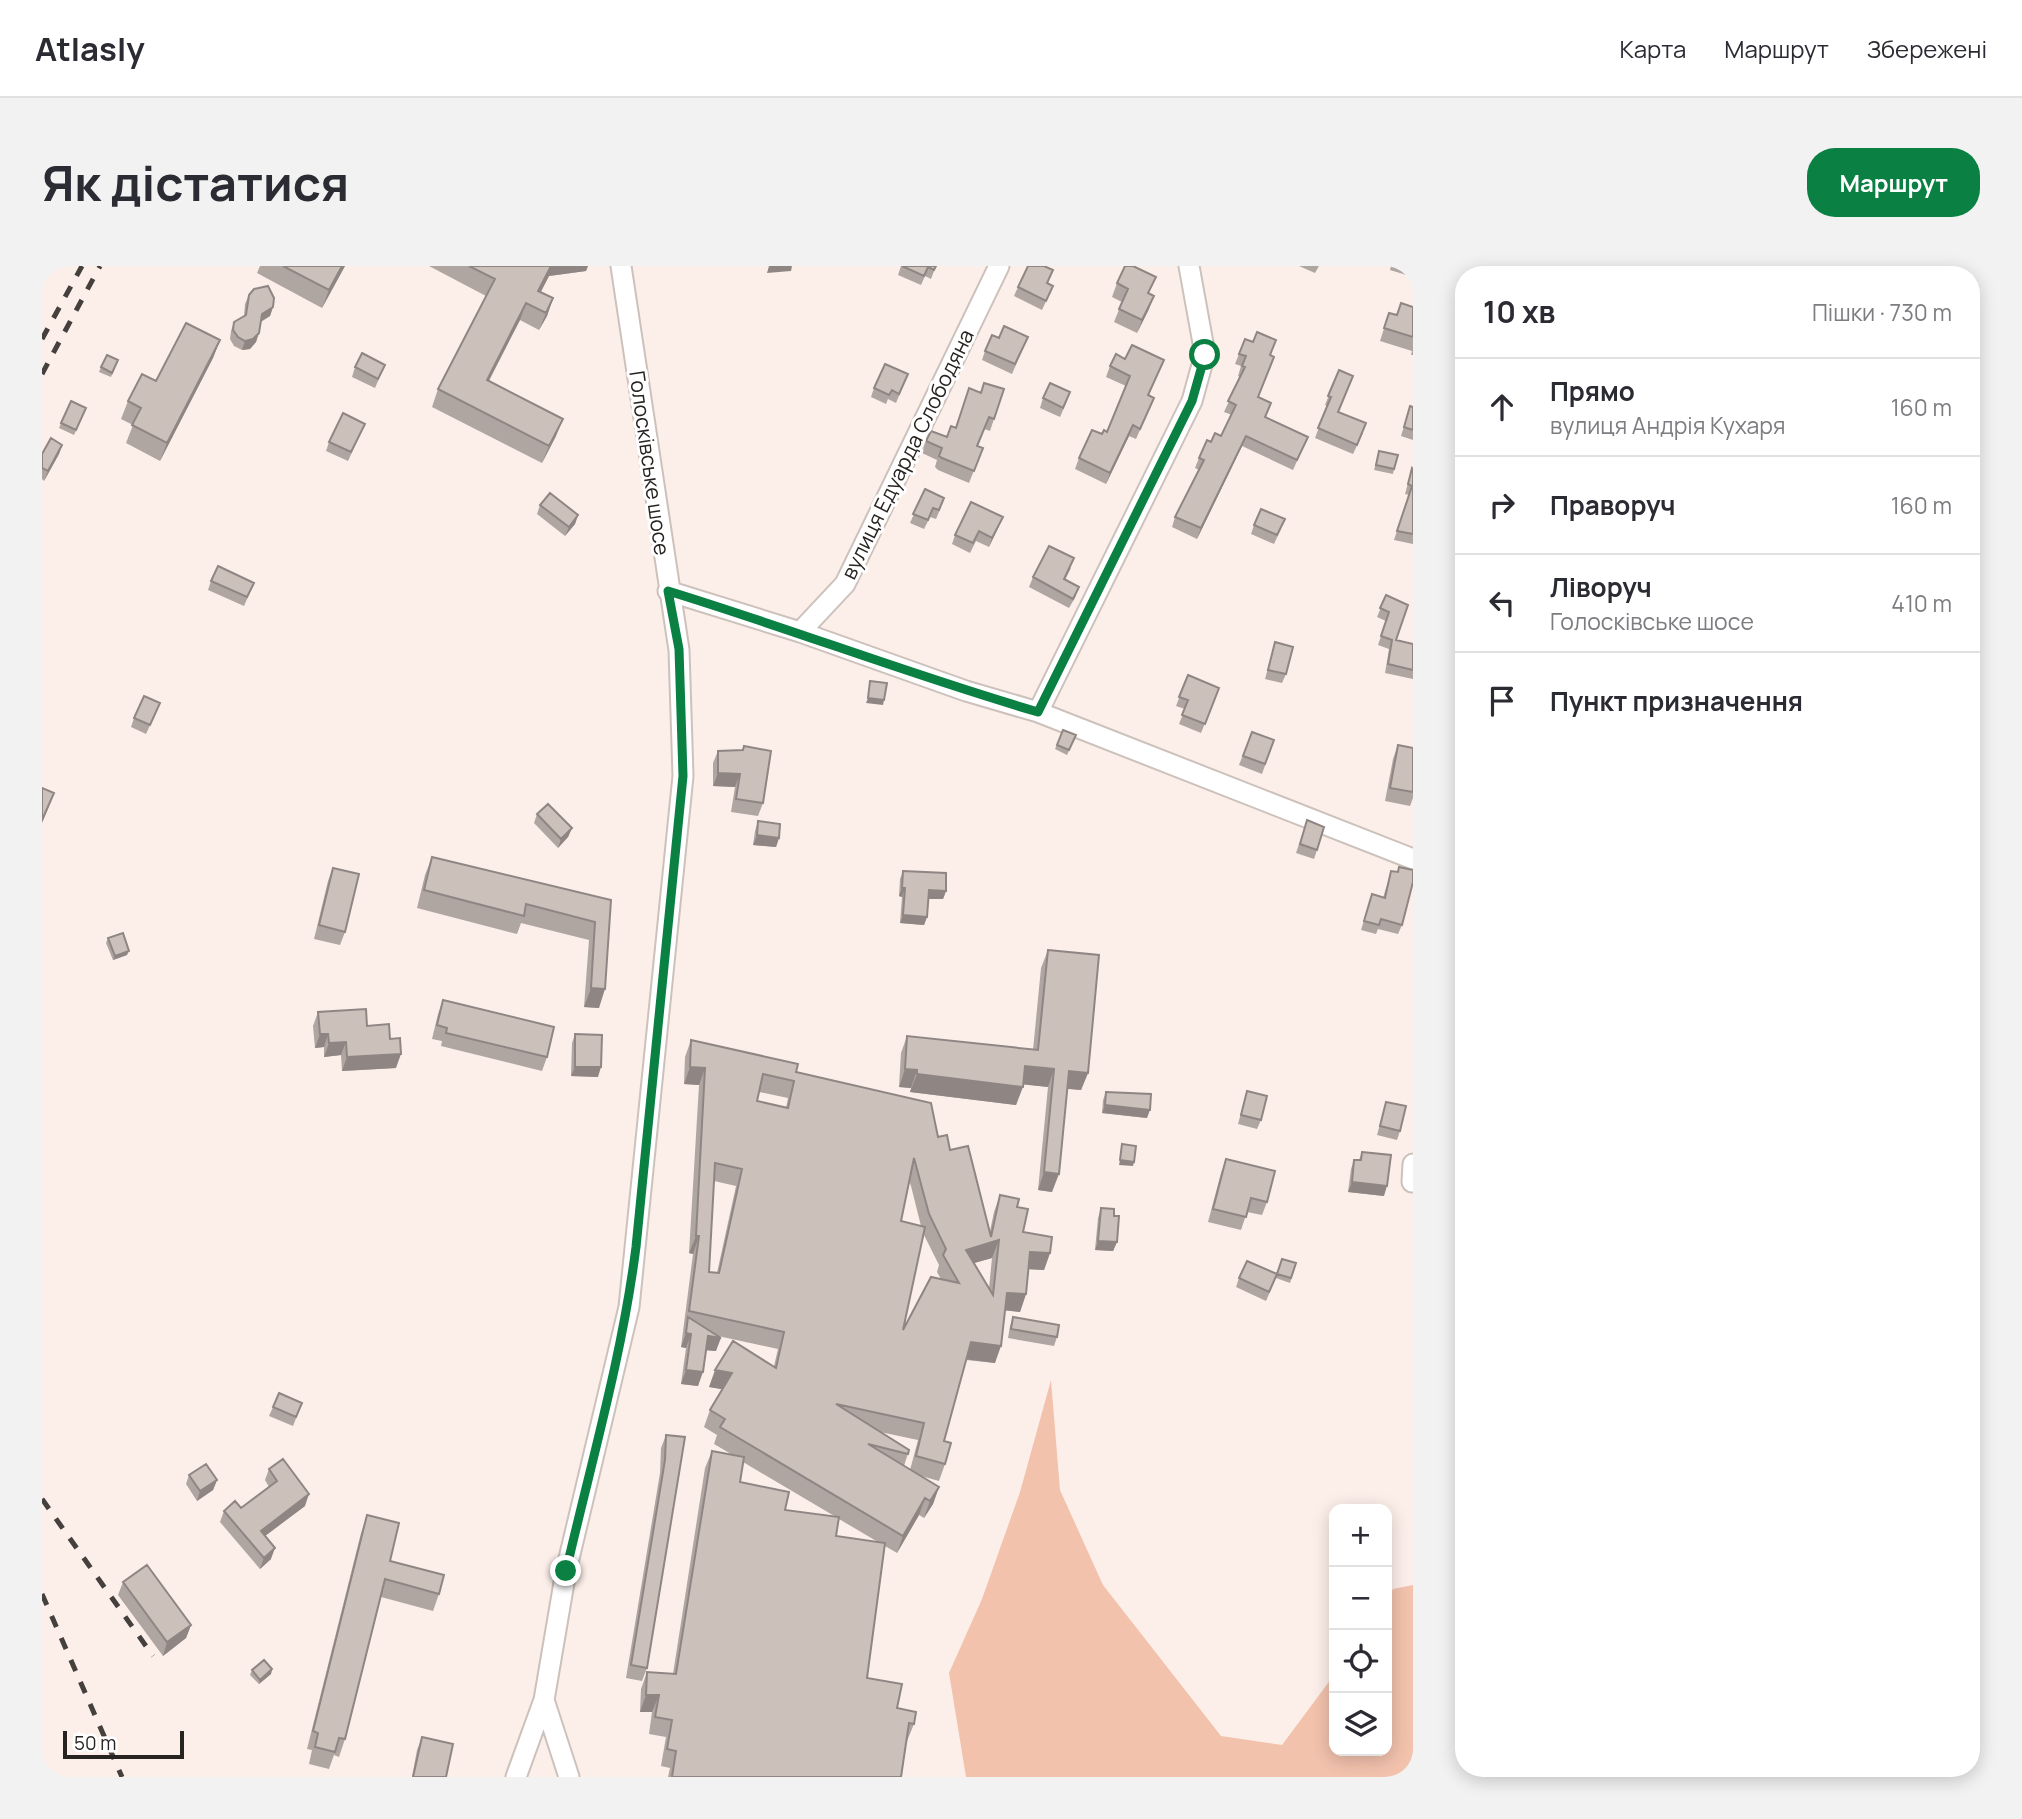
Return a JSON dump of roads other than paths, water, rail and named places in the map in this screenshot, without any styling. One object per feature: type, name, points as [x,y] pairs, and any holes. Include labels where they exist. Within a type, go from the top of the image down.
[{"type":"street","name":"Голосківське шосе","points":[[516,1777],[544,1700],[556,1618],[629,1307],[683,776],[679,649],[668,591],[621,266]]},
{"type":"street","name":"вулиця Едуарда Слободяна","points":[[800,632],[845,584],[999,266]]},
{"type":"street","points":[[1038,712],[1192,401],[1205,355],[1189,266]]},
{"type":"street","points":[[668,591],[800,632],[966,691],[1038,712],[1413,859]]},
{"type":"street","points":[[1412,1182],[1413,1164]]},
{"type":"street","points":[[544,1700],[569,1777]]},
{"type":"railway","points":[[42,339],[82,266]]},
{"type":"railway","points":[[42,374],[100,266]]},
{"type":"railway","points":[[42,1499],[153,1656]]},
{"type":"railway","points":[[42,1594],[122,1777]]}]
